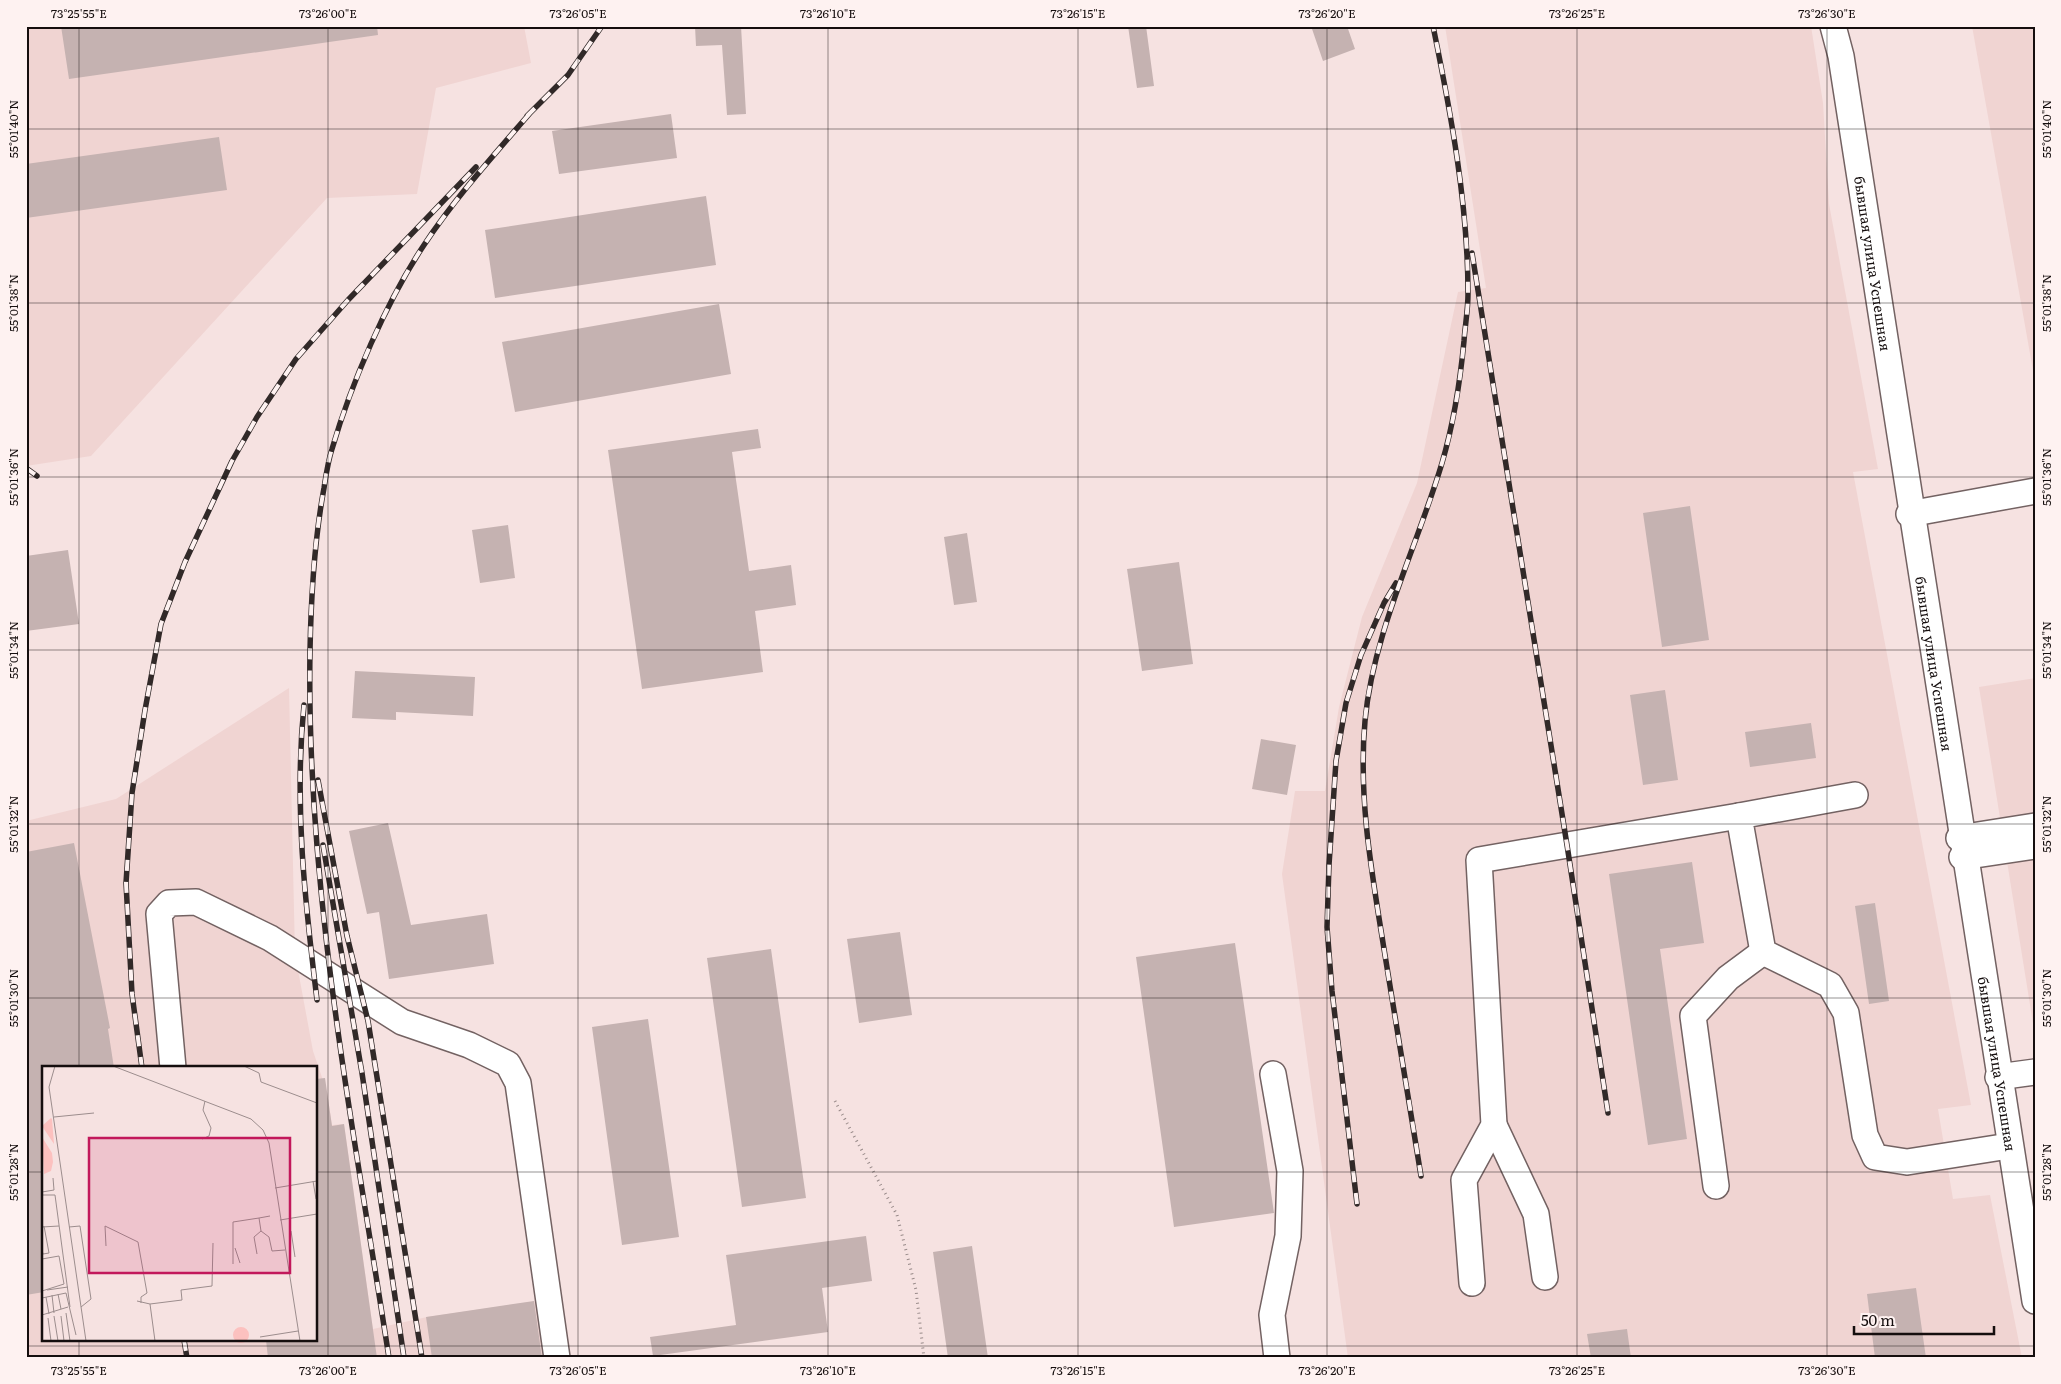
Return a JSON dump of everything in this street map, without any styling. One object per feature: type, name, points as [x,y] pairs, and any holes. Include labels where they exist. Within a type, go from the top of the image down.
[{"type":"street","name":"бывшая улица Успешная","points":[[1833,26],[1842,56],[1909,514],[2035,1301]]},
{"type":"street","points":[[1909,514],[2035,491]]},
{"type":"street","points":[[1545,1277],[1536,1214],[1494,1125],[1479,860],[1855,796]]},
{"type":"street","points":[[1739,816],[1763,952]]},
{"type":"street","points":[[1961,848],[2035,826]]},
{"type":"street","points":[[1961,848],[2035,846]]},
{"type":"street","points":[[173,1066],[159,914],[169,903],[196,902],[270,938],[402,1022],[469,1045],[508,1064],[518,1083],[557,1358]]},
{"type":"street","points":[[1763,952],[1830,985],[1846,1013],[1865,1135],[1875,1157],[1908,1162],[2009,1146]]},
{"type":"street","points":[[1716,1186],[1693,1016],[1728,978],[1763,952]]},
{"type":"street","points":[[1998,1078],[2035,1072]]},
{"type":"street","points":[[1273,1074],[1290,1171],[1288,1236],[1272,1315],[1277,1358]]},
{"type":"street","points":[[1472,1283],[1464,1180],[1494,1125]]},
{"type":"path","points":[[835,1101],[897,1215],[916,1290],[924,1358]]},
{"type":"shaded area","points":[[26,26],[524,26],[531,63],[436,88],[417,194],[327,198],[91,456],[26,466]]},
{"type":"shaded area","points":[[1445,26],[1811,26],[1823,103],[1829,204],[1878,469],[1853,472],[1971,1105],[1938,1109],[1953,1199],[1990,1195],[2022,1358],[1348,1358],[1282,874],[1295,791],[1325,791],[1339,707],[1362,617],[1417,483],[1458,292],[1486,288]]},
{"type":"shaded area","points":[[1972,26],[2035,26],[2035,382]]},
{"type":"shaded area","points":[[2035,678],[2035,1036],[1979,687]]},
{"type":"shaded area","points":[[289,688],[295,954],[313,1051],[327,1092],[332,1125],[344,1124],[373,1329],[427,1317],[538,1301],[557,1358],[26,1358],[26,821],[116,799]]},
{"type":"building","points":[[61,26],[377,26],[378,35],[69,79]]},
{"type":"building","points":[[695,26],[741,26],[746,114],[727,115],[722,45],[696,46]]},
{"type":"building","points":[[1128,26],[1146,26],[1154,86],[1137,88]]},
{"type":"building","points":[[1311,26],[1347,26],[1355,49],[1323,61]]},
{"type":"building","points":[[671,114],[677,158],[559,174],[552,131]]},
{"type":"building","points":[[219,137],[227,190],[26,218],[26,164]]},
{"type":"building","points":[[706,196],[716,265],[495,298],[485,230]]},
{"type":"building","points":[[719,304],[731,374],[515,412],[502,342]]},
{"type":"building","points":[[758,429],[761,448],[732,452],[749,571],[791,565],[796,605],[755,611],[763,672],[642,689],[608,450]]},
{"type":"building","points":[[1690,506],[1709,640],[1662,647],[1643,513]]},
{"type":"building","points":[[508,525],[515,578],[480,583],[472,530]]},
{"type":"building","points":[[967,533],[977,602],[954,605],[944,537]]},
{"type":"building","points":[[68,550],[79,624],[26,631],[26,556]]},
{"type":"building","points":[[1179,562],[1193,664],[1142,671],[1127,569]]},
{"type":"building","points":[[355,671],[475,677],[473,716],[396,712],[396,720],[352,718]]},
{"type":"building","points":[[1665,690],[1678,780],[1643,785],[1630,695]]},
{"type":"building","points":[[1811,723],[1816,758],[1750,767],[1745,732]]},
{"type":"building","points":[[1261,739],[1296,745],[1287,795],[1252,789]]},
{"type":"building","points":[[388,823],[411,925],[487,914],[494,964],[389,979],[379,912],[367,914],[349,831]]},
{"type":"building","points":[[74,843],[110,1028],[108,1029],[114,1066],[42,1066],[42,1292],[26,1295],[26,852]]},
{"type":"building","points":[[1692,862],[1704,943],[1660,949],[1687,1139],[1648,1145],[1609,874]]},
{"type":"building","points":[[1875,903],[1889,1001],[1869,1004],[1855,906]]},
{"type":"building","points":[[900,932],[912,1015],[859,1023],[847,939]]},
{"type":"building","points":[[1235,943],[1274,1213],[1174,1227],[1136,957]]},
{"type":"building","points":[[771,949],[806,1198],[742,1207],[707,958]]},
{"type":"building","points":[[648,1019],[679,1237],[622,1245],[592,1027]]},
{"type":"building","points":[[325,1078],[332,1126],[344,1124],[377,1358],[268,1358],[266,1342],[318,1342],[318,1079]]},
{"type":"building","points":[[866,1236],[872,1281],[822,1288],[828,1332],[653,1356],[650,1337],[736,1325],[726,1255]]},
{"type":"building","points":[[972,1246],[988,1358],[948,1358],[933,1252]]},
{"type":"building","points":[[1916,1288],[1926,1358],[1875,1358],[1867,1294]]},
{"type":"building","points":[[534,1301],[542,1358],[432,1358],[426,1317]]},
{"type":"building","points":[[1627,1329],[1631,1358],[1591,1358],[1587,1334]]},
{"type":"railway","points":[[527,116],[568,75],[602,26]]},
{"type":"railway","points":[[1421,1176],[1367,836],[1363,750],[1365,721],[1377,655],[1397,590],[1432,495],[1450,433],[1458,387],[1467,312],[1467,260],[1462,193],[1452,126],[1433,26]]},
{"type":"railway","points":[[389,1358],[347,1094],[324,918],[311,740],[310,651],[315,549],[328,463],[359,371],[383,317],[410,267],[449,210],[531,112]]},
{"type":"railway","points":[[142,1066],[132,994],[126,883],[132,793],[161,624],[185,562],[232,461],[257,417],[296,359],[348,300],[476,167]]},
{"type":"railway","points":[[1472,253],[1608,1113]]},
{"type":"railway","points":[[26,468],[37,476]]},
{"type":"railway","points":[[1357,1204],[1332,991],[1327,927],[1329,865],[1336,761],[1346,703],[1361,655],[1384,603],[1396,583]]},
{"type":"railway","points":[[304,705],[300,779],[302,853],[317,1000]]},
{"type":"railway","points":[[318,780],[347,936],[368,1021],[422,1358]]},
{"type":"railway","points":[[323,845],[362,1073],[404,1358]]},
{"type":"railway","points":[[184,1342],[187,1358]]}]
